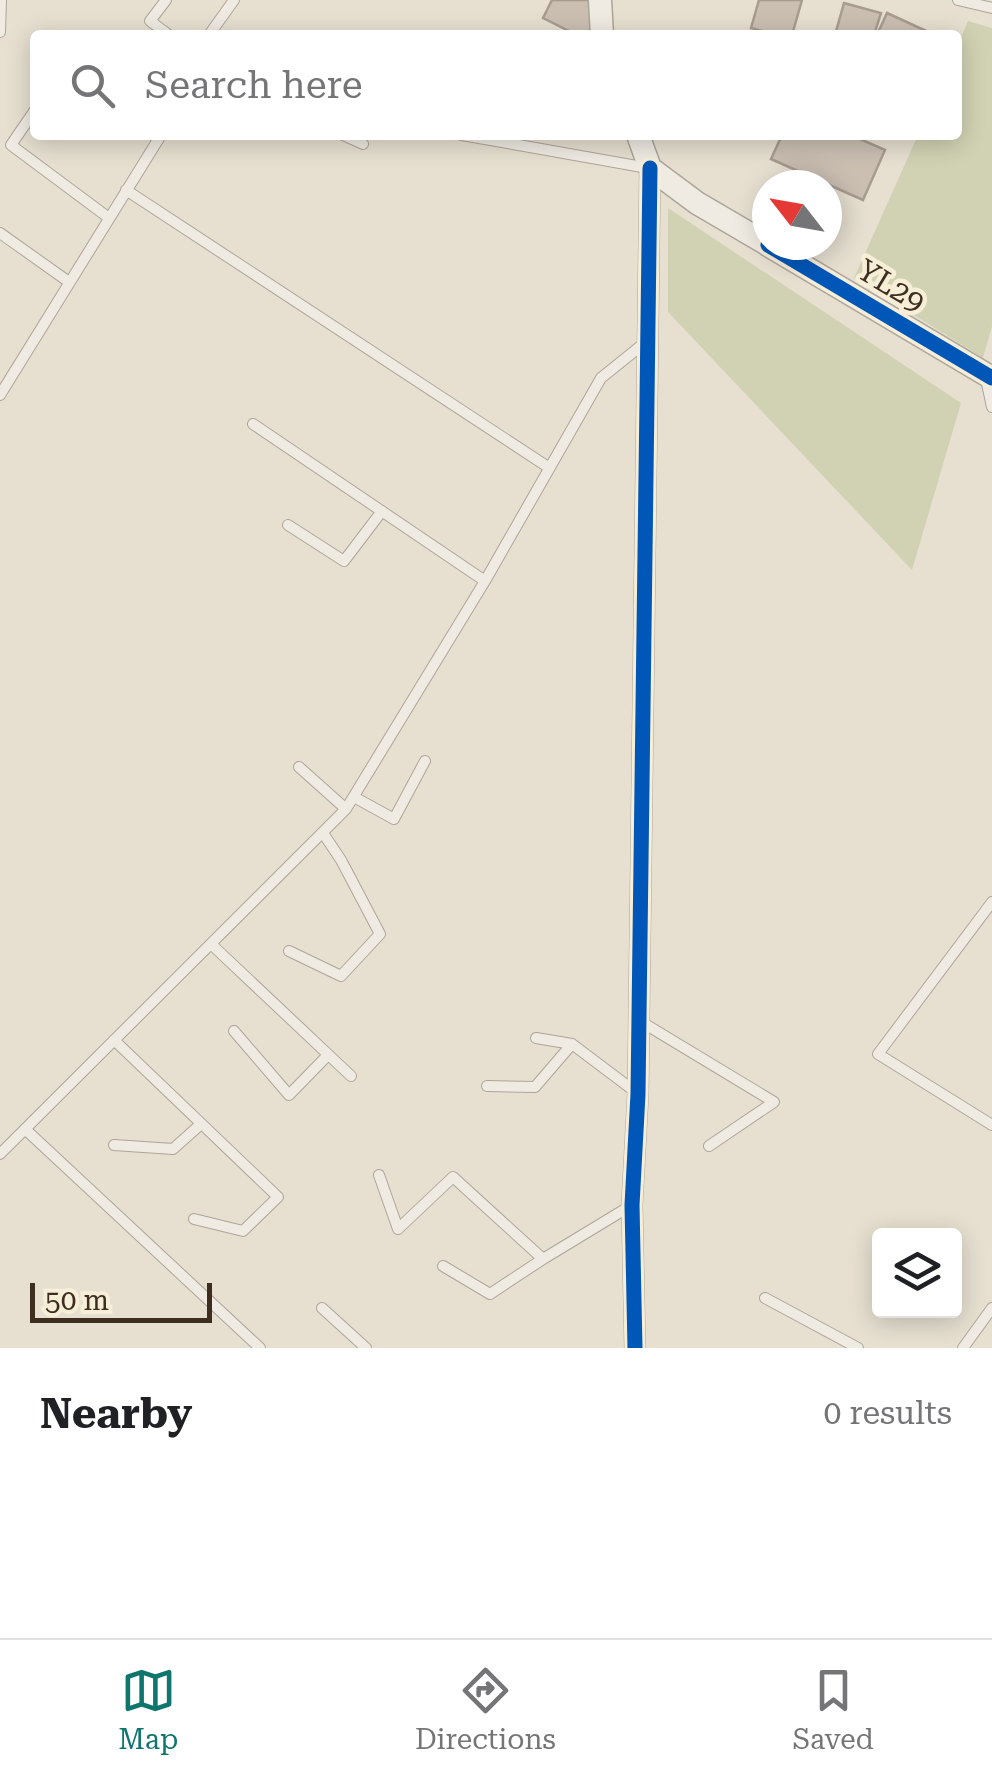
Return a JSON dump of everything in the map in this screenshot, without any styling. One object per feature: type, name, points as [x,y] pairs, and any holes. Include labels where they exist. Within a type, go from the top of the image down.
[{"type":"street","points":[[600,0],[602,30]]},
{"type":"street","points":[[635,1348],[632,1205],[638,1094],[650,168],[640,140]]},
{"type":"street","name":"YL29","points":[[650,168],[752,235]]},
{"type":"street","name":"YL29","points":[[794,260],[990,374]]},
{"type":"lane","points":[[0,0],[0,32]]},
{"type":"lane","points":[[162,30],[150,21],[166,0]]},
{"type":"lane","points":[[213,30],[234,0]]},
{"type":"lane","points":[[958,0],[992,8]]},
{"type":"lane","points":[[30,117],[11,145],[109,218]]},
{"type":"lane","points":[[0,395],[158,140]]},
{"type":"lane","points":[[354,140],[363,144]]},
{"type":"lane","points":[[490,140],[650,168]]},
{"type":"lane","points":[[126,190],[548,467]]},
{"type":"lane","points":[[0,233],[69,282]]},
{"type":"lane","points":[[0,1154],[346,809],[485,581],[600,378],[649,340]]},
{"type":"lane","points":[[990,374],[992,407]]},
{"type":"lane","points":[[253,424],[485,581]]},
{"type":"lane","points":[[288,526],[344,561],[382,511]]},
{"type":"lane","points":[[354,797],[394,819],[425,760]]},
{"type":"lane","points":[[299,767],[346,809]]},
{"type":"lane","points":[[289,951],[341,976],[380,934],[341,860],[322,833]]},
{"type":"lane","points":[[992,902],[878,1054],[992,1125]]},
{"type":"lane","points":[[211,944],[351,1076]]},
{"type":"lane","points":[[639,1020],[774,1102],[709,1146]]},
{"type":"lane","points":[[234,1031],[289,1096],[328,1055]]},
{"type":"lane","points":[[536,1038],[572,1044],[638,1094]]},
{"type":"lane","points":[[114,1040],[278,1197],[244,1231],[194,1219]]},
{"type":"lane","points":[[487,1086],[535,1087],[572,1044]]},
{"type":"lane","points":[[114,1146],[173,1150],[201,1124]]},
{"type":"lane","points":[[25,1130],[260,1348]]},
{"type":"lane","points":[[379,1175],[398,1229],[453,1177],[543,1259]]},
{"type":"lane","points":[[443,1266],[490,1294],[632,1205]]},
{"type":"lane","points":[[766,1298],[858,1348]]},
{"type":"lane","points":[[322,1308],[366,1348]]},
{"type":"lane","points":[[963,1348],[992,1308]]},
{"type":"green space","points":[[968,21],[992,28],[992,326],[983,358],[854,278],[916,140],[962,140],[962,35]]},
{"type":"green space","points":[[668,208],[961,403],[912,570],[668,312]]},
{"type":"building","points":[[552,0],[592,0],[602,5],[590,30],[567,30],[543,18]]},
{"type":"building","points":[[759,0],[802,0],[793,30],[751,28]]},
{"type":"building","points":[[844,3],[881,13],[876,30],[836,30]]},
{"type":"building","points":[[887,13],[924,30],[879,30]]},
{"type":"building","points":[[780,140],[862,140],[885,150],[863,200],[842,191],[842,170],[796,170],[771,159]]},
{"type":"cycle path","points":[[635,1348],[632,1205],[638,1094],[650,168]]},
{"type":"cycle path","points":[[793,260],[992,378]]}]
